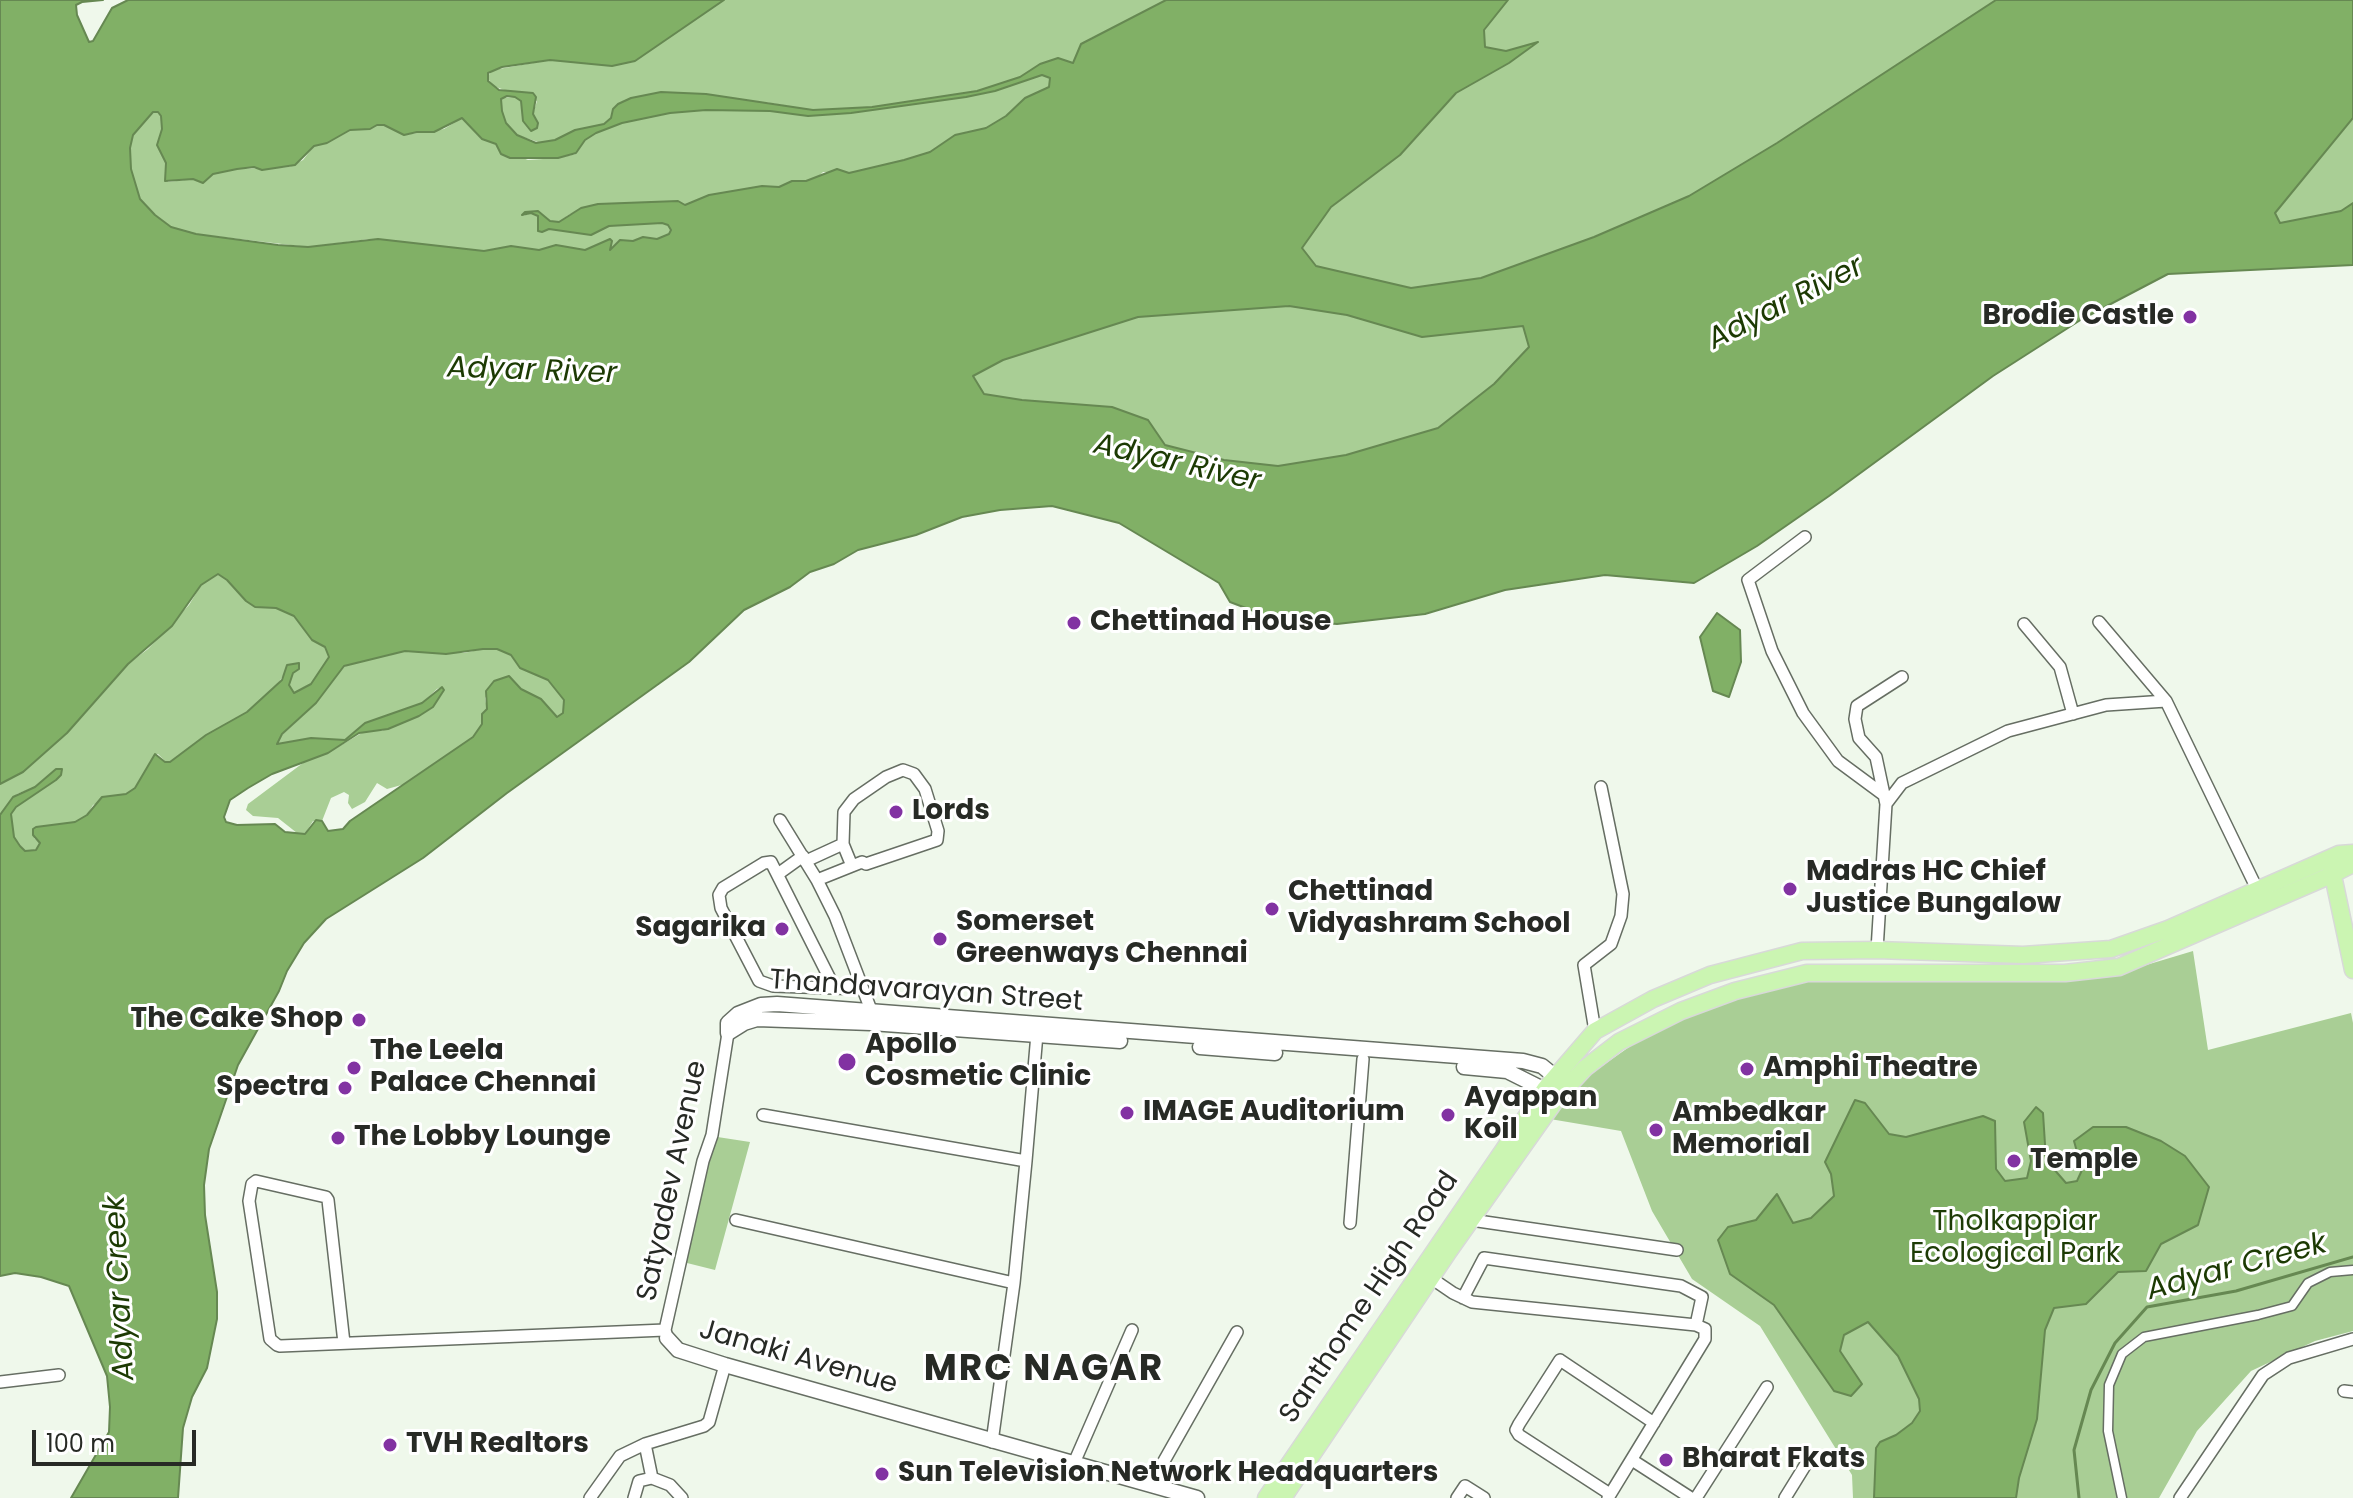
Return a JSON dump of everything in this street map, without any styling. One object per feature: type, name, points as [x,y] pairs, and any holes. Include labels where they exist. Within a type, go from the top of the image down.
[{"type":"main road","points":[[1556,1087],[1619,1042],[1681,1011],[1735,991],[1807,973],[2065,973],[2119,967],[2331,866],[2346,852],[2353,853]]},
{"type":"main road","points":[[1556,1087],[1595,1031],[1653,999],[1746,963],[1802,951],[2023,955],[2111,949],[2258,891],[2331,866],[2351,865],[2353,861]]},
{"type":"main road","points":[[2331,866],[2353,970]]},
{"type":"main road","name":"Santhome High Road","points":[[1274,1497],[1471,1220],[1556,1087]]},
{"type":"main road","name":"Santhome High Road","points":[[1274,1497],[1556,1087]]},
{"type":"street","points":[[1805,537],[1748,580],[1772,651],[1803,713],[1838,761],[1885,800]]},
{"type":"street","points":[[2099,622],[2166,701],[2258,891]]},
{"type":"street","points":[[2024,624],[2060,667],[2073,714]]},
{"type":"street","points":[[1877,950],[1885,800],[1876,757],[1859,738],[1855,719],[1857,706],[1902,677]]},
{"type":"street","points":[[1885,800],[1902,783],[2008,731],[2106,705],[2166,701]]},
{"type":"street","points":[[817,880],[937,840],[938,831],[925,789],[914,774],[903,770],[886,777],[854,799],[844,812],[843,844],[852,866]]},
{"type":"street","points":[[1595,1031],[1584,965],[1611,944],[1621,916],[1623,894],[1601,787]]},
{"type":"street","points":[[780,820],[835,916],[871,1016]]},
{"type":"street","points":[[778,874],[804,858],[843,844]]},
{"type":"street","points":[[761,1005],[759,981],[721,908],[719,895],[723,888],[764,863],[771,862],[778,874],[834,987]]},
{"type":"street","points":[[759,981],[773,986],[863,989]]},
{"type":"street","name":"Thandavarayan Street","points":[[728,1033],[728,1023],[738,1014],[761,1005],[1233,1044],[1523,1061],[1542,1066],[1556,1087]]},
{"type":"street","name":"Thandavarayan Street","points":[[728,1033],[757,1019],[871,1016]]},
{"type":"street","points":[[992,1442],[1014,1283],[1034,1029]]},
{"type":"street","name":"Satyadev Avenue","points":[[666,1334],[703,1161],[712,1135],[728,1033]]},
{"type":"street","name":"Thandavarayan Street","points":[[1233,1044],[1507,1071],[1556,1087]]},
{"type":"street","points":[[1350,1223],[1363,1059]]},
{"type":"street","points":[[763,1115],[1026,1161]]},
{"type":"street","points":[[344,1343],[328,1200],[261,1180],[254,1182],[249,1201],[272,1342],[280,1346],[666,1334]]},
{"type":"street","points":[[736,1220],[1014,1283]]},
{"type":"street","points":[[1471,1220],[1677,1250]]},
{"type":"street","points":[[1463,1298],[1484,1258],[1681,1286],[1702,1297],[1696,1325]]},
{"type":"street","points":[[2122,1498],[2108,1431],[2109,1385],[2122,1354],[2144,1337],[2292,1306],[2308,1283],[2330,1272],[2353,1270]]},
{"type":"street","points":[[1431,1278],[1472,1302],[1696,1325],[1705,1329],[1705,1339],[1632,1460],[1609,1496],[1516,1430],[1560,1360],[1654,1423]]},
{"type":"street","points":[[1074,1463],[1132,1330]]},
{"type":"street","points":[[1151,1484],[1237,1332]]},
{"type":"street","name":"Janaki Avenue","points":[[666,1334],[678,1350],[725,1365],[1197,1498]]},
{"type":"street","points":[[2180,1498],[2263,1375],[2289,1358],[2353,1339]]},
{"type":"street","points":[[590,1498],[620,1456],[709,1422],[725,1365]]},
{"type":"street","points":[[0,1382],[59,1375]]},
{"type":"street","points":[[1632,1460],[1694,1498],[1767,1387]]},
{"type":"street","points":[[645,1444],[652,1478]]},
{"type":"street","points":[[1785,1498],[1806,1464]]},
{"type":"street","points":[[634,1498],[639,1481],[652,1478],[670,1485],[682,1498]]},
{"type":"street","points":[[1457,1498],[1465,1486],[1484,1498]]},
{"type":"green space","points":[[724,0],[1166,0],[1091,38],[1073,63],[1058,58],[1020,77],[977,91],[872,107],[813,110],[764,102],[613,109],[611,118],[604,124],[575,130],[541,143],[517,135],[506,123],[501,98],[515,97],[521,101],[523,121],[535,130],[538,123],[533,114],[537,101],[493,86],[487,77],[493,70],[550,60],[612,66],[635,61]]},
{"type":"green space","points":[[1508,0],[1996,0],[1777,143],[1689,196],[1594,237],[1481,278],[1410,288],[1316,266],[1302,248],[1331,207],[1400,155],[1456,93],[1536,44],[1506,51],[1485,48],[1484,30]]},
{"type":"green space","points":[[1042,75],[1050,78],[1049,87],[1025,98],[1006,116],[986,128],[966,132],[930,152],[904,160],[849,173],[823,172],[817,178],[779,187],[709,195],[685,205],[665,201],[629,205],[570,214],[559,222],[530,211],[523,216],[531,213],[538,216],[542,232],[549,229],[591,235],[609,226],[662,223],[671,230],[657,239],[618,241],[610,250],[597,245],[585,250],[556,245],[539,250],[511,246],[484,251],[369,239],[308,247],[196,234],[171,227],[155,215],[140,199],[131,169],[133,135],[153,112],[161,116],[162,129],[157,145],[166,163],[168,182],[193,179],[203,183],[213,174],[237,169],[289,167],[303,160],[314,146],[327,143],[350,130],[370,129],[377,125],[384,125],[404,135],[444,129],[462,118],[481,139],[496,144],[499,149],[528,160],[558,158],[576,154],[585,140],[596,133],[622,123],[670,113],[770,111],[808,116],[851,113],[966,97]]},
{"type":"green space","points":[[2353,118],[2353,203],[2341,211],[2280,223],[2275,213]]},
{"type":"green space","points":[[1289,306],[1347,315],[1494,329],[1523,326],[1529,347],[1494,384],[1438,428],[1346,455],[1278,466],[1224,460],[1165,445],[1148,420],[984,394],[973,375],[1003,360],[1138,317]]},
{"type":"green space","points":[[218,574],[255,607],[276,608],[294,616],[312,640],[325,647],[328,661],[318,676],[311,684],[294,693],[289,685],[293,672],[298,670],[286,671],[276,687],[247,712],[206,735],[170,762],[155,755],[135,788],[93,805],[87,815],[75,822],[42,826],[34,838],[40,843],[38,849],[25,851],[14,837],[11,814],[16,807],[61,775],[56,769],[35,787],[17,794],[0,815],[0,784],[23,772],[67,733],[128,664],[148,649],[189,605],[201,585]]},
{"type":"green space","points":[[497,649],[511,655],[520,668],[548,680],[564,700],[563,713],[557,717],[541,699],[521,690],[514,681],[497,680],[485,698],[487,709],[473,737],[405,784],[387,789],[377,783],[365,802],[352,809],[348,803],[349,795],[344,792],[331,798],[322,821],[313,821],[305,834],[297,833],[278,818],[253,816],[246,810],[248,804],[307,760],[328,753],[365,731],[382,731],[440,697],[444,690],[442,687],[437,689],[422,703],[345,740],[311,738],[277,744],[282,735],[316,703],[340,669],[405,651],[464,653]]},
{"type":"green space","name":"Tholkappiar Ecological Park","points":[[2193,951],[2208,1050],[2351,1013],[2353,1331],[2315,1341],[2251,1371],[2197,1431],[2159,1498],[1853,1498],[1852,1475],[1760,1326],[1692,1279],[1652,1211],[1621,1131],[1550,1119],[1585,1078],[1632,1045],[1678,1018],[1742,995],[1812,981],[2103,978]]},
{"type":"green space","points":[[711,1136],[750,1142],[715,1270],[683,1262]]},
{"type":"water","name":"Adyar River","points":[[0,0],[103,0],[76,5],[89,42],[93,41],[112,8],[128,0],[724,0],[635,61],[612,66],[550,60],[502,67],[488,73],[488,81],[499,90],[533,93],[536,97],[533,114],[538,123],[537,128],[531,131],[523,121],[521,101],[507,96],[501,99],[506,123],[517,135],[536,143],[604,124],[618,104],[661,92],[706,94],[813,110],[872,107],[977,91],[1020,77],[1040,64],[1058,58],[1073,63],[1081,44],[1166,0],[1508,0],[1484,30],[1485,47],[1506,51],[1538,42],[1509,63],[1456,93],[1400,155],[1331,207],[1302,248],[1316,266],[1411,288],[1481,278],[1594,237],[1689,196],[1777,143],[1996,0],[2353,0],[2353,118],[2275,213],[2280,223],[2341,211],[2353,203],[2353,265],[2168,274],[2082,319],[1993,376],[1757,546],[1694,583],[1605,575],[1505,590],[1425,614],[1337,624],[1275,619],[1230,602],[1219,583],[1119,523],[1052,506],[962,517],[916,535],[858,550],[834,564],[810,572],[790,587],[744,610],[689,662],[507,793],[423,858],[326,919],[304,943],[238,1065],[209,1149],[204,1185],[205,1215],[217,1292],[217,1319],[207,1368],[192,1397],[183,1428],[178,1498],[71,1498],[109,1432],[107,1376],[69,1286],[15,1273],[0,1276],[0,815],[13,797],[35,787],[56,769],[62,769],[56,780],[16,807],[11,814],[14,837],[20,846],[25,851],[36,850],[40,843],[33,835],[33,829],[75,822],[87,815],[102,797],[126,794],[135,788],[155,754],[170,762],[206,735],[247,712],[282,680],[287,665],[299,663],[299,669],[293,673],[289,685],[294,693],[311,684],[329,657],[325,647],[312,640],[294,616],[276,608],[255,607],[218,574],[201,585],[172,626],[128,664],[67,733],[23,772],[0,784]],"holes":[[[1042,75],[1050,78],[1049,87],[1025,98],[1006,116],[986,128],[955,135],[930,152],[904,160],[849,173],[837,169],[779,187],[762,186],[709,195],[685,205],[678,201],[598,204],[581,208],[559,222],[550,221],[538,211],[522,215],[531,213],[538,216],[538,231],[542,232],[549,229],[591,235],[609,226],[662,223],[671,230],[657,239],[620,240],[610,250],[610,239],[585,250],[556,245],[539,250],[511,246],[484,251],[378,239],[308,247],[196,234],[171,227],[155,215],[140,199],[131,169],[133,135],[153,112],[161,116],[162,129],[157,145],[166,163],[165,181],[193,179],[203,183],[213,174],[237,169],[254,167],[262,170],[295,165],[314,146],[327,143],[350,130],[370,129],[377,125],[384,125],[404,135],[434,132],[462,118],[482,139],[496,144],[501,154],[510,158],[558,158],[576,153],[585,140],[596,133],[622,123],[670,113],[706,110],[770,111],[808,116],[851,113],[966,97]],[[1289,306],[1347,315],[1422,337],[1523,326],[1529,347],[1494,384],[1438,428],[1346,455],[1278,466],[1224,460],[1165,445],[1148,420],[1112,407],[984,394],[973,376],[1003,360],[1138,317]],[[497,649],[511,655],[520,668],[548,680],[564,700],[563,713],[557,717],[541,699],[521,689],[509,676],[494,681],[486,691],[487,709],[473,737],[350,821],[343,829],[328,831],[322,821],[316,820],[305,834],[285,832],[275,824],[237,825],[226,822],[224,817],[230,800],[248,788],[272,774],[328,753],[359,733],[388,729],[419,716],[433,707],[444,690],[442,687],[422,703],[365,723],[345,740],[311,738],[277,744],[282,734],[316,703],[344,666],[405,651],[446,654]]]},
{"type":"water","points":[[1717,613],[1740,630],[1741,662],[1729,697],[1713,691],[1700,637]]},
{"type":"water","points":[[1855,1100],[1865,1103],[1889,1134],[1906,1137],[1983,1116],[1995,1121],[1996,1169],[2005,1181],[2027,1178],[2031,1161],[2024,1122],[2036,1107],[2043,1113],[2046,1160],[2066,1183],[2077,1181],[2082,1170],[2074,1141],[2093,1127],[2126,1127],[2161,1141],[2185,1156],[2209,1187],[2198,1225],[2161,1244],[2146,1271],[2118,1272],[2086,1304],[2054,1308],[2045,1330],[2037,1419],[2016,1498],[1874,1498],[1876,1448],[1880,1442],[1912,1423],[1920,1411],[1919,1399],[1898,1356],[1868,1322],[1844,1335],[1840,1351],[1862,1384],[1851,1396],[1834,1391],[1774,1305],[1730,1274],[1718,1240],[1728,1227],[1756,1220],[1777,1194],[1793,1223],[1811,1218],[1834,1196],[1831,1174],[1825,1162]]},
{"type":"waterway","name":"Adyar Creek","points":[[2079,1498],[2074,1450],[2091,1390],[2115,1343],[2147,1307],[2236,1291],[2353,1257]]},
{"type":"place","name":"Brodie Castle","points":[[2190,317]]},
{"type":"place","name":"Chettinad House","points":[[1074,623]]},
{"type":"place","name":"Lords","points":[[896,812]]},
{"type":"place","name":"Madras HC Chief Justice Bungalow","points":[[1790,889]]},
{"type":"place","name":"Chettinad Vidyashram School","points":[[1272,909]]},
{"type":"place","name":"Sagarika","points":[[782,929]]},
{"type":"place","name":"Somerset Greenways Chennai","points":[[940,939]]},
{"type":"place","name":"The Cake Shop","points":[[359,1020]]},
{"type":"place","name":"Apollo Cosmetic Clinic","points":[[847,1062]]},
{"type":"place","name":"The Leela Palace Chennai","points":[[354,1068]]},
{"type":"place","name":"Amphi Theatre","points":[[1747,1069]]},
{"type":"place","name":"Spectra","points":[[345,1088]]},
{"type":"place","name":"IMAGE Auditorium","points":[[1127,1113]]},
{"type":"place","name":"Ayappan Koil","points":[[1448,1115]]},
{"type":"place","name":"Ambedkar Memorial","points":[[1656,1130]]},
{"type":"place","name":"The Lobby Lounge","points":[[338,1138]]},
{"type":"place","name":"Temple","points":[[2014,1161]]},
{"type":"place","name":"TVH Realtors","points":[[390,1445]]},
{"type":"place","name":"Bharat Fkats","points":[[1666,1460]]},
{"type":"place","name":"Sun Television Network Headquarters","points":[[882,1474]]},
{"type":"district","name":"MRC NAGAR","points":[[1044,1371]]}]
